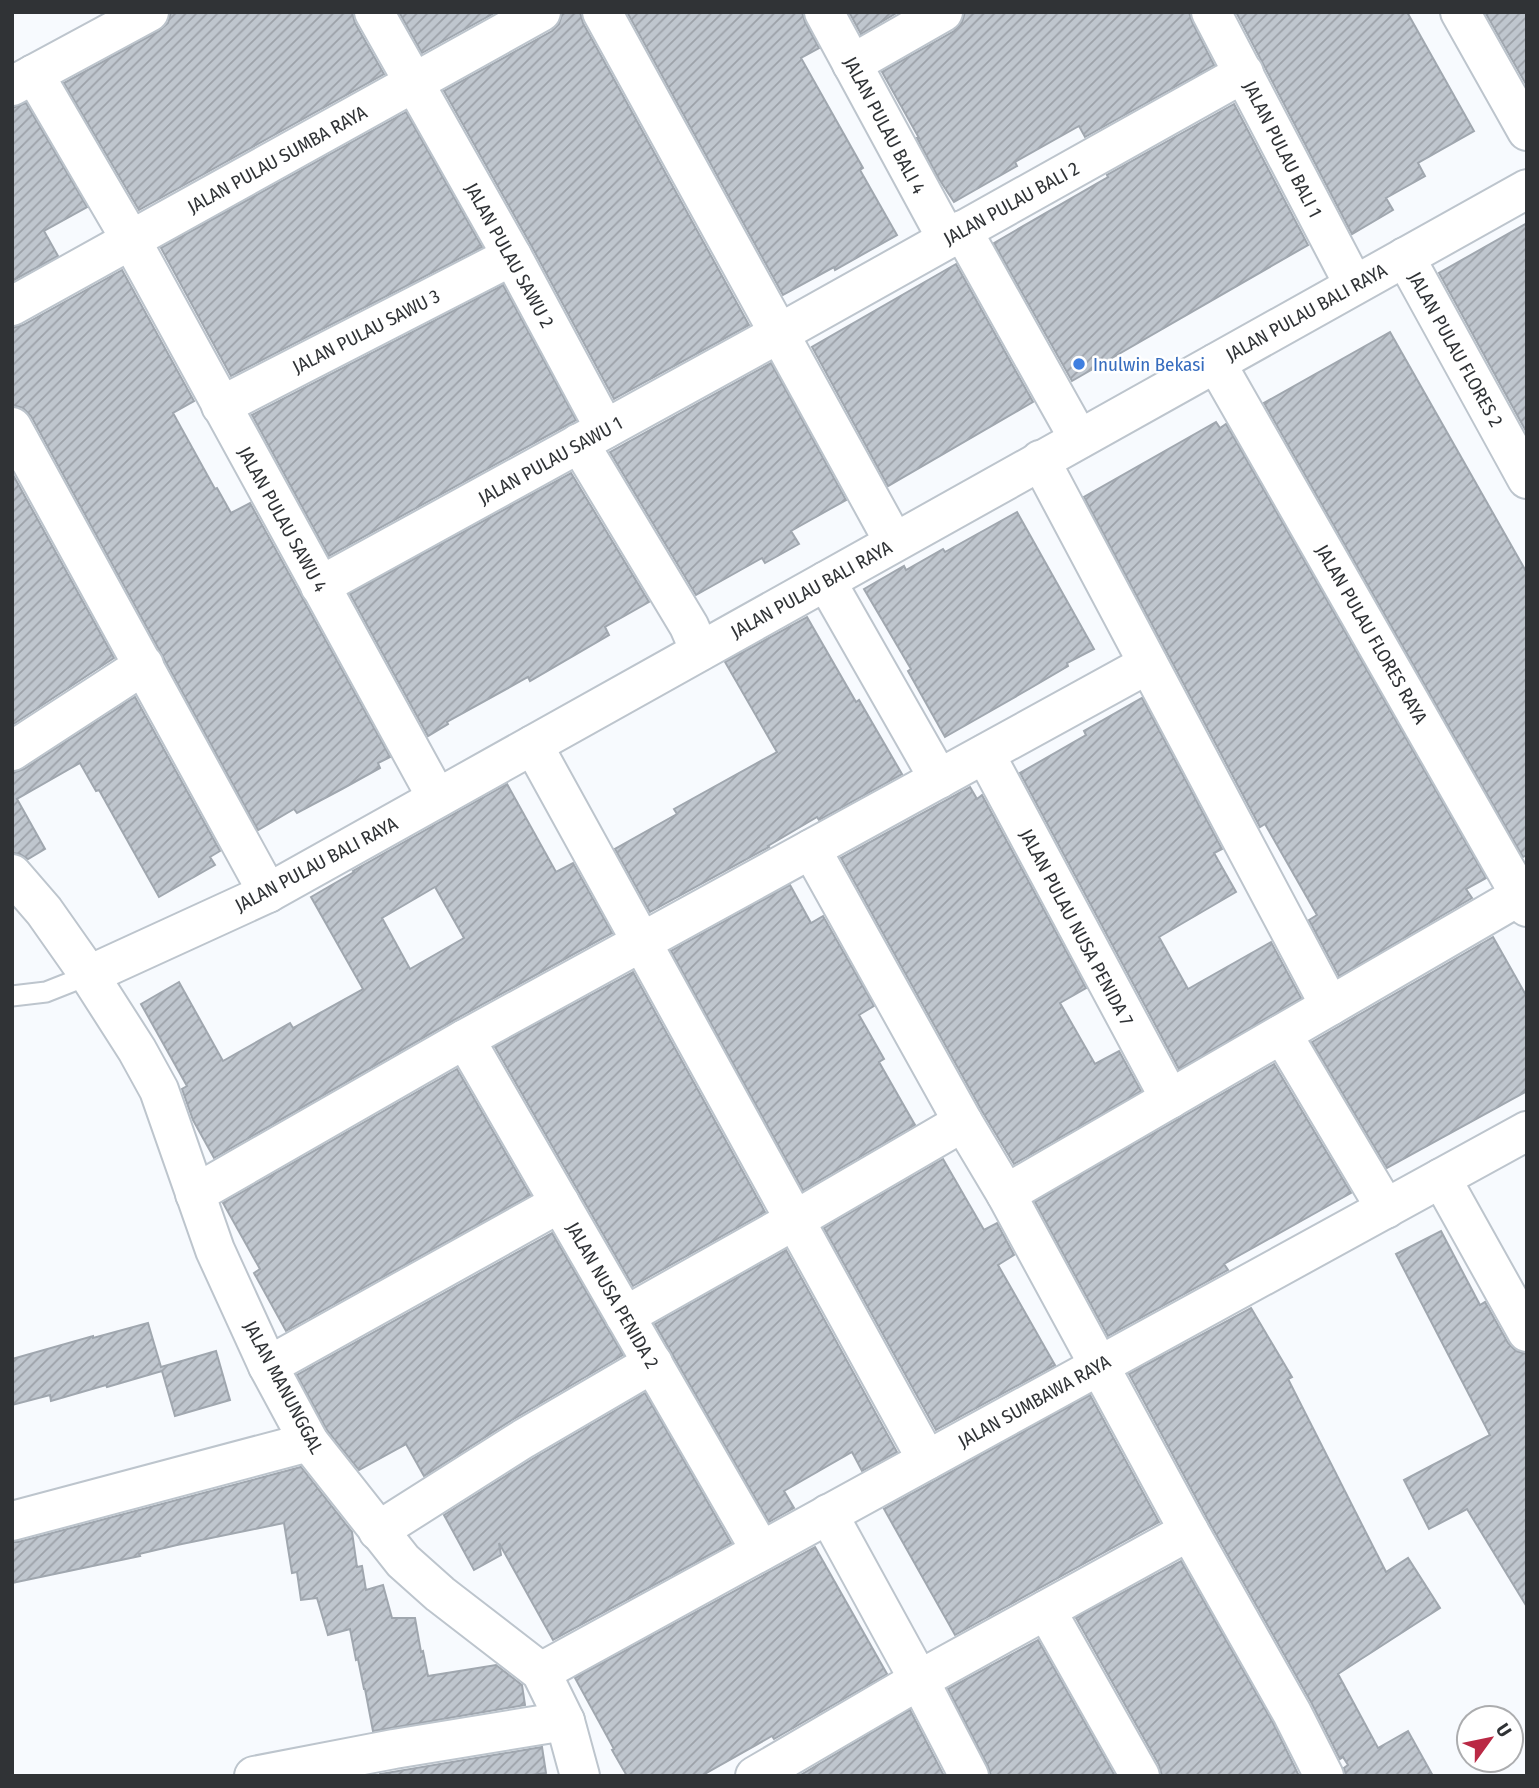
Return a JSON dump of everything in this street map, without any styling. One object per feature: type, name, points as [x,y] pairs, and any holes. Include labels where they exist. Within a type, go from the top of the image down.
[{"type":"street","points":[[23,80],[96,25],[149,12]]},
{"type":"street","name":"JALAN PULAU SAWU 2","points":[[374,12],[512,256],[592,436],[700,651]]},
{"type":"street","name":"JALAN PULAU SUMBA RAYA","points":[[12,306],[541,12]]},
{"type":"street","points":[[602,12],[894,542]]},
{"type":"street","name":"JALAN PULAU BALI 4","points":[[824,12],[954,235],[1080,439]]},
{"type":"street","points":[[852,64],[943,12]]},
{"type":"street","name":"JALAN PULAU BALI 1","points":[[1211,12],[1354,285]]},
{"type":"street","points":[[1460,12],[1527,131]]},
{"type":"street","name":"JALAN PULAU BALI 2","points":[[780,333],[1244,73]]},
{"type":"street","name":"JALAN PULAU SAWU 4","points":[[23,80],[131,240],[437,798]]},
{"type":"street","name":"JALAN PULAU BALI RAYA","points":[[89,975],[268,892],[1527,189]]},
{"type":"street","name":"JALAN PULAU SAWU 3","points":[[221,406],[512,256]]},
{"type":"street","name":"JALAN PULAU FLORES 2","points":[[1405,257],[1523,463]]},
{"type":"street","name":"JALAN PULAU SAWU 1","points":[[320,586],[780,333]]},
{"type":"street","name":"JALAN PULAU FLORES RAYA","points":[[1216,363],[1523,892]]},
{"type":"street","points":[[12,427],[268,892]]},
{"type":"street","points":[[1040,460],[1330,1006]]},
{"type":"street","points":[[826,581],[939,779]]},
{"type":"street","points":[[195,1194],[465,1039],[1148,664]]},
{"type":"street","points":[[12,751],[144,665]]},
{"type":"street","points":[[533,745],[927,1460]]},
{"type":"street","name":"JALAN PULAU NUSA PENIDA 7","points":[[985,754],[1170,1099]]},
{"type":"street","points":[[811,849],[1006,1194],[1189,1531],[1292,1713],[1324,1776]]},
{"type":"street","name":"JALAN MANUNGGAL","points":[[12,874],[44,911],[89,975],[159,1090],[215,1250],[268,1366],[309,1442],[403,1561],[440,1594],[541,1672],[565,1721],[580,1776]]},
{"type":"street","points":[[1006,1194],[1523,892]]},
{"type":"street","points":[[1282,1034],[1386,1209]]},
{"type":"street","name":"JALAN NUSA PENIDA 2","points":[[465,1039],[761,1551]]},
{"type":"street","points":[[625,1315],[963,1122]]},
{"type":"street","name":"JALAN SUMBAWA RAYA","points":[[541,1672],[1527,1131]]},
{"type":"street","points":[[1441,1178],[1527,1332]]},
{"type":"street","points":[[268,1366],[560,1203]]},
{"type":"street","points":[[378,1531],[523,1439],[653,1363]]},
{"type":"street","points":[[12,1521],[309,1442]]},
{"type":"street","points":[[828,1514],[970,1776]]},
{"type":"street","points":[[771,1772],[919,1680],[1189,1531]]},
{"type":"street","points":[[1045,1610],[1140,1776]]},
{"type":"street","points":[[254,1776],[396,1762],[565,1721]]},
{"type":"lane","points":[[12,996],[46,992],[89,975]]},
{"type":"building","points":[[171,12],[352,12],[355,23],[384,74],[139,210],[64,83],[159,31],[168,23]]},
{"type":"building","points":[[399,12],[496,12],[422,53]]},
{"type":"building","points":[[566,12],[580,12],[583,23],[749,325],[614,399],[444,91],[552,31]]},
{"type":"building","points":[[627,12],[802,12],[819,48],[801,58],[897,235],[783,295]]},
{"type":"building","points":[[849,12],[898,12],[861,34]]},
{"type":"building","points":[[965,12],[1189,12],[1214,65],[1085,137],[1079,126],[1015,162],[1017,166],[954,202],[882,72],[954,31],[962,22]]},
{"type":"building","points":[[1236,12],[1407,12],[1474,131],[1418,163],[1425,176],[1386,198],[1393,210],[1352,234]]},
{"type":"building","points":[[1485,12],[1527,12],[1527,86]]},
{"type":"building","points":[[26,103],[87,207],[44,231],[58,256],[12,281],[12,108]]},
{"type":"building","points":[[1234,104],[1308,245],[1072,381],[994,243],[1108,177],[1107,175]]},
{"type":"building","points":[[406,112],[482,247],[231,376],[161,248]]},
{"type":"building","points":[[1527,223],[1527,433],[1439,273]]},
{"type":"building","points":[[956,264],[1033,402],[888,486],[812,347]]},
{"type":"building","points":[[122,270],[194,401],[173,413],[231,513],[250,503],[390,757],[378,763],[380,768],[297,813],[294,809],[258,830],[31,416],[23,408],[12,405],[12,328],[23,325]]},
{"type":"building","points":[[503,285],[576,420],[329,556],[252,415]]},
{"type":"building","points":[[1390,332],[1527,573],[1527,855],[1523,857],[1264,403]]},
{"type":"building","points":[[771,363],[846,500],[791,531],[799,544],[765,563],[762,558],[696,595],[610,452]]},
{"type":"building","points":[[1216,422],[1220,428],[1226,424],[1486,878],[1466,889],[1472,898],[1339,976],[1309,920],[1317,915],[1265,824],[1260,827],[1084,497]]},
{"type":"building","points":[[12,473],[114,658],[12,725]]},
{"type":"building","points":[[571,473],[649,602],[605,627],[609,635],[530,681],[528,677],[447,722],[448,724],[428,736],[350,594]]},
{"type":"building","points":[[1017,512],[1094,649],[945,737],[908,671],[911,669],[864,589],[904,566],[906,570],[943,549],[945,552]]},
{"type":"building","points":[[807,617],[902,774],[819,820],[817,817],[769,847],[650,912],[615,849],[677,814],[674,809],[777,752],[725,662]]},
{"type":"building","points":[[135,697],[220,851],[210,857],[215,865],[159,897],[99,790],[96,791],[80,763],[17,799],[45,849],[28,859],[12,853],[12,773],[24,769]]},
{"type":"building","points":[[1142,698],[1222,849],[1214,853],[1236,892],[1159,937],[1188,989],[1271,942],[1301,998],[1179,1069],[1020,773],[1086,735],[1084,731]]},
{"type":"building","points":[[507,784],[556,872],[573,863],[612,933],[214,1158],[193,1120],[182,1089],[187,1086],[141,1004],[179,982],[223,1061],[290,1023],[293,1028],[363,989],[311,897]],"holes":[[[435,887],[464,938],[410,969],[382,918]]]},
{"type":"building","points":[[970,787],[977,799],[982,795],[1086,988],[1060,1003],[1095,1064],[1119,1051],[1141,1091],[1014,1164],[841,858]]},
{"type":"building","points":[[790,885],[811,923],[823,916],[874,1006],[859,1015],[884,1059],[879,1062],[915,1125],[803,1190],[671,951]]},
{"type":"building","points":[[1493,937],[1527,997],[1527,1091],[1387,1168],[1312,1042]]},
{"type":"building","points":[[633,972],[765,1212],[633,1286],[495,1047]]},
{"type":"building","points":[[1274,1064],[1351,1193],[1224,1264],[1228,1270],[1108,1336],[1035,1202]]},
{"type":"building","points":[[457,1069],[530,1195],[286,1331],[254,1273],[260,1269],[223,1203]]},
{"type":"building","points":[[943,1159],[984,1230],[997,1223],[1014,1255],[998,1265],[1055,1365],[936,1430],[824,1228]]},
{"type":"building","points":[[1441,1231],[1480,1305],[1485,1302],[1508,1343],[1516,1351],[1527,1354],[1527,1607],[1467,1509],[1429,1529],[1404,1480],[1490,1435],[1396,1254]]},
{"type":"building","points":[[552,1233],[623,1355],[512,1420],[424,1476],[406,1444],[359,1470],[327,1430],[297,1375]]},
{"type":"building","points":[[786,1250],[897,1452],[862,1471],[852,1452],[784,1491],[794,1508],[769,1522],[655,1324]]},
{"type":"building","points":[[1251,1308],[1292,1377],[1288,1379],[1386,1572],[1408,1558],[1440,1608],[1338,1674],[1378,1748],[1408,1731],[1433,1776],[1346,1776],[1344,1768],[1348,1765],[1343,1757],[1340,1759],[1129,1374]]},
{"type":"building","points":[[148,1323],[161,1367],[216,1351],[230,1400],[175,1416],[162,1371],[51,1401],[50,1395],[12,1405],[12,1359]]},
{"type":"building","points":[[645,1393],[731,1543],[553,1640],[499,1543],[501,1555],[474,1570],[444,1515]]},
{"type":"building","points":[[1090,1395],[1159,1522],[955,1635],[884,1509]]},
{"type":"building","points":[[301,1467],[352,1532],[357,1567],[362,1566],[366,1590],[383,1585],[392,1618],[415,1618],[428,1676],[496,1665],[522,1685],[525,1705],[373,1731],[350,1629],[328,1635],[317,1598],[301,1600],[297,1572],[292,1573],[284,1523],[12,1583],[12,1542]]},
{"type":"building","points":[[815,1547],[887,1674],[774,1739],[772,1736],[701,1776],[627,1776],[575,1678]]},
{"type":"building","points":[[1181,1561],[1273,1723],[1299,1776],[1162,1776],[1159,1765],[1076,1618]]},
{"type":"building","points":[[1038,1640],[1115,1776],[991,1776],[948,1689]]},
{"type":"building","points":[[910,1710],[944,1776],[799,1776]]},
{"type":"building","points":[[542,1747],[546,1773],[525,1776],[380,1776],[380,1774]]},
{"type":"place","name":"Inulwin Bekasi","points":[[1079,364]]}]
